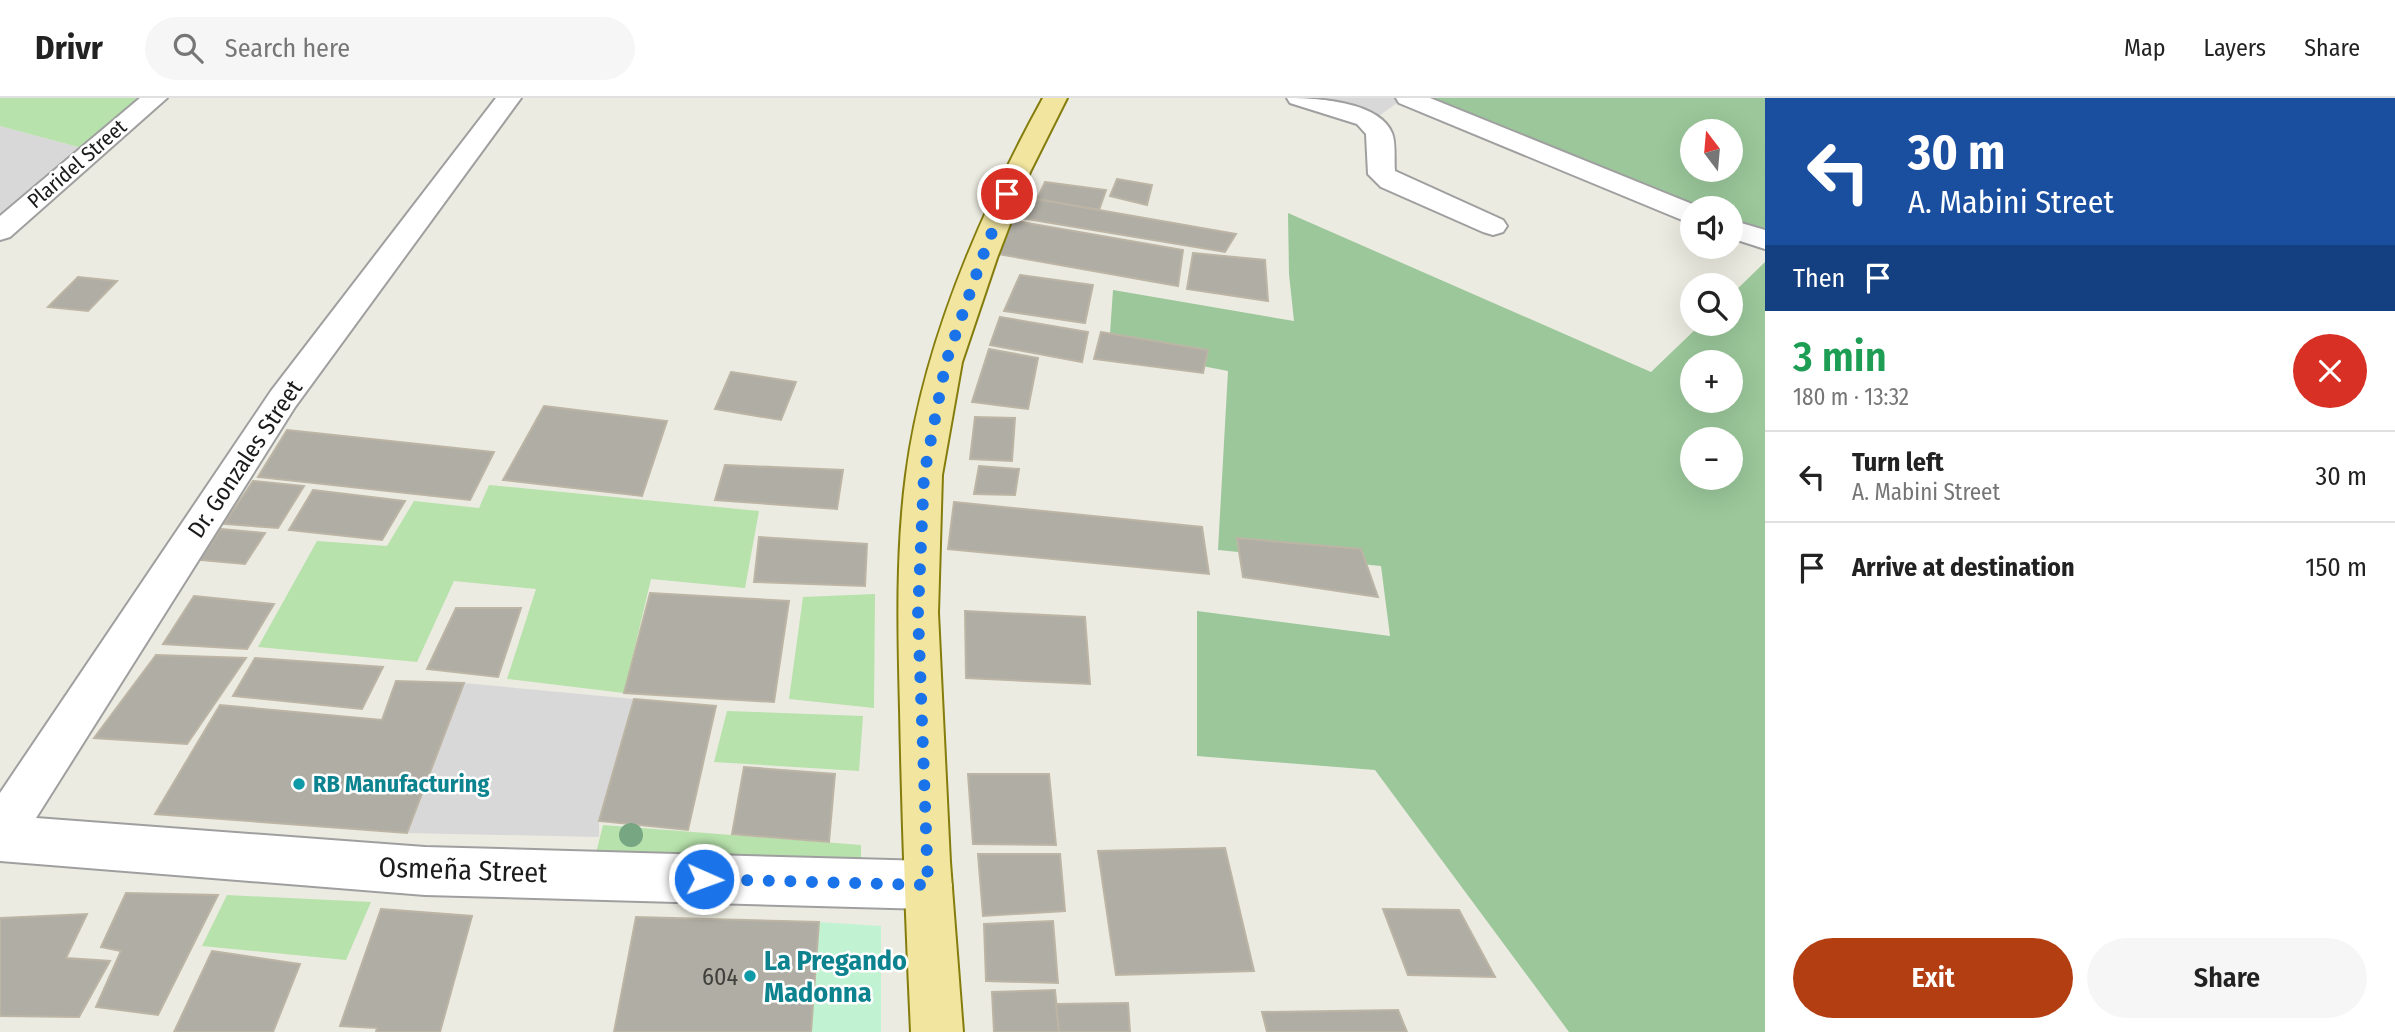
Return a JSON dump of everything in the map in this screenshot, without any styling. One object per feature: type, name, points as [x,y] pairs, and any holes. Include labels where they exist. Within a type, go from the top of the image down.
[{"type":"main road","points":[[937,1032],[928,885],[918,613],[924,475],[946,362],[982,258],[1016,172],[1055,98]]},
{"type":"street","name":"Plaridel Street","points":[[0,230],[155,98]]},
{"type":"street","name":"Dr. Gonzales Street","points":[[0,836],[284,399],[509,98]]},
{"type":"street","points":[[1299,98],[1366,119],[1379,133],[1382,174],[1391,181],[1493,226]]},
{"type":"street","points":[[1408,98],[1680,209]]},
{"type":"street","points":[[1743,233],[1765,240]]},
{"type":"street","name":"Osmeña Street","points":[[0,836],[425,871],[928,885]]},
{"type":"shaded area","points":[[1295,98],[1404,98],[1372,121]]},
{"type":"shaded area","points":[[0,126],[82,148],[0,220]]},
{"type":"shaded area","points":[[464,683],[634,699],[599,821],[599,837],[407,833]]},
{"type":"green space","points":[[0,98],[140,98],[82,148],[0,126]]},
{"type":"green space","points":[[1404,98],[1765,98],[1765,248],[1743,240],[1743,196],[1680,196],[1680,214],[1400,102]]},
{"type":"green space","points":[[1288,213],[1651,372],[1688,336],[1743,336],[1743,283],[1765,262],[1765,1032],[1569,1032],[1375,770],[1197,756],[1197,611],[1390,636],[1381,566],[1218,550],[1228,371],[1109,348],[1113,290],[1294,321],[1289,274]]},
{"type":"green space","points":[[489,485],[759,511],[745,588],[651,579],[624,693],[507,679],[536,589],[454,581],[417,662],[258,647],[317,541],[387,546],[414,501],[479,508]]},
{"type":"green space","points":[[875,594],[874,708],[789,699],[803,597]]},
{"type":"green space","points":[[727,711],[863,716],[859,771],[714,762]]},
{"type":"green space","points":[[603,825],[861,845],[861,877],[596,853]]},
{"type":"green space","points":[[227,895],[371,902],[346,960],[202,946]]},
{"type":"green space","points":[[819,922],[881,926],[881,1032],[811,1032]]},
{"type":"building","points":[[1117,179],[1152,185],[1147,205],[1110,196]]},
{"type":"building","points":[[1045,182],[1106,190],[1099,210],[1037,199]]},
{"type":"building","points":[[1024,197],[1236,234],[1225,252],[1015,217]]},
{"type":"building","points":[[1010,220],[1183,250],[1178,286],[998,254]]},
{"type":"building","points":[[1193,253],[1265,260],[1268,301],[1187,289]]},
{"type":"building","points":[[1020,275],[1093,285],[1085,323],[1004,311]]},
{"type":"building","points":[[78,277],[117,281],[88,311],[48,307]]},
{"type":"building","points":[[1000,317],[1088,332],[1082,362],[990,345]]},
{"type":"building","points":[[1101,332],[1208,350],[1203,373],[1094,359]]},
{"type":"building","points":[[989,349],[1038,358],[1028,409],[972,402]]},
{"type":"building","points":[[731,372],[796,382],[781,420],[715,409]]},
{"type":"building","points":[[544,406],[667,421],[642,496],[503,480]]},
{"type":"building","points":[[975,417],[1015,418],[1012,461],[970,459]]},
{"type":"building","points":[[287,430],[494,452],[470,500],[258,477]]},
{"type":"building","points":[[725,465],[843,470],[837,509],[715,500]]},
{"type":"building","points":[[979,466],[1019,469],[1015,495],[974,494]]},
{"type":"building","points":[[253,481],[304,486],[278,528],[224,524]]},
{"type":"building","points":[[313,490],[405,501],[382,540],[289,530]]},
{"type":"building","points":[[954,502],[1202,527],[1209,574],[948,549]]},
{"type":"building","points":[[221,529],[265,533],[245,564],[200,560]]},
{"type":"building","points":[[759,537],[867,544],[865,586],[754,582]]},
{"type":"building","points":[[1237,538],[1361,549],[1378,597],[1243,577]]},
{"type":"building","points":[[650,593],[789,601],[774,702],[624,693]]},
{"type":"building","points":[[194,596],[274,604],[247,649],[163,644]]},
{"type":"building","points":[[456,608],[521,608],[498,677],[427,669]]},
{"type":"building","points":[[965,611],[1085,617],[1090,684],[966,678]]},
{"type":"building","points":[[156,655],[246,658],[187,744],[94,738]]},
{"type":"building","points":[[255,658],[383,667],[362,709],[233,696]]},
{"type":"building","name":"RB Manufacturing","points":[[396,681],[464,683],[407,833],[155,814],[220,705],[382,720]]},
{"type":"building","points":[[634,699],[716,706],[688,830],[599,821]]},
{"type":"building","points":[[744,767],[835,774],[829,842],[732,834]]},
{"type":"building","points":[[968,774],[1049,774],[1056,845],[973,844]]},
{"type":"building","points":[[1225,848],[1254,971],[1116,975],[1098,851]]},
{"type":"building","points":[[978,854],[1060,854],[1065,911],[983,916]]},
{"type":"building","points":[[126,893],[218,895],[158,1015],[96,1007],[121,951],[101,947]]},
{"type":"building","points":[[381,909],[472,916],[440,1032],[376,1032],[377,1028],[340,1026]]},
{"type":"building","points":[[1383,909],[1459,910],[1495,977],[1408,975]]},
{"type":"building","points":[[87,914],[66,958],[110,961],[79,1017],[0,1016],[0,918]]},
{"type":"building","points":[[636,917],[819,922],[811,1032],[614,1032]]},
{"type":"building","points":[[1053,921],[1058,983],[986,981],[984,924]]},
{"type":"building","points":[[212,951],[300,964],[273,1032],[174,1032]]},
{"type":"building","points":[[1055,990],[1059,1032],[994,1032],[992,992]]},
{"type":"building","points":[[1128,1003],[1130,1032],[1059,1032],[1056,1004]]},
{"type":"building","points":[[1398,1010],[1407,1032],[1267,1032],[1262,1012]]},
{"type":"place","name":"RB Manufacturing","points":[[299,784]]},
{"type":"place","name":"La Pregando Madonna","points":[[750,976]]},
{"type":"route","points":[[704,879],[928,885],[918,613],[924,475],[946,362],[1007,194]]}]
